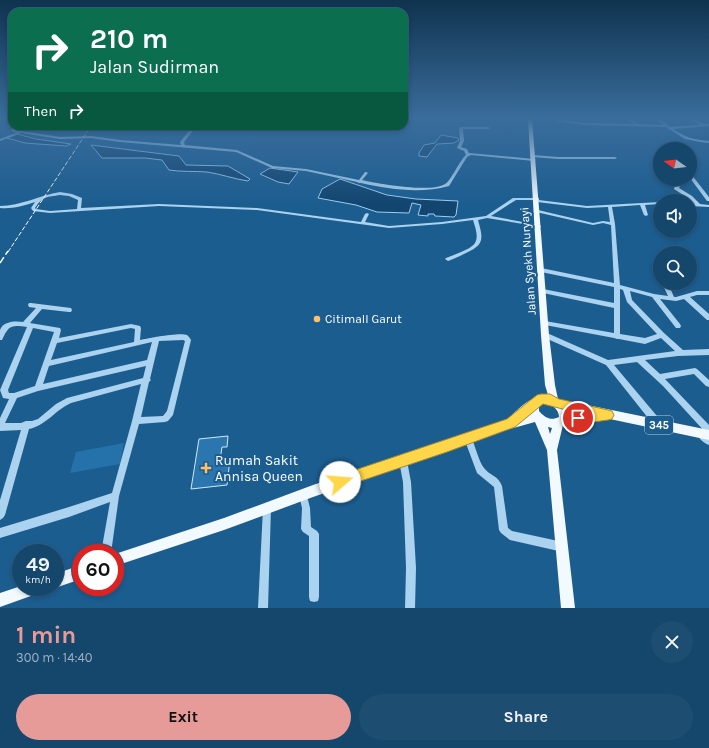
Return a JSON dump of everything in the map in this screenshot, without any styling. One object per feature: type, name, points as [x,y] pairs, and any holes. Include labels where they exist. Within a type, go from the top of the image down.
[{"type":"main road","name":"Jalan Syekh Nuryayi","points":[[533,147],[545,335],[550,385],[555,402]]},
{"type":"main road","points":[[550,385],[538,401],[534,410],[552,450],[568,608]]},
{"type":"main road","points":[[511,423],[538,401],[555,402],[608,415]]},
{"type":"main road","points":[[552,450],[564,413],[555,402]]},
{"type":"main road","name":"345","points":[[561,422],[608,415],[706,433]]},
{"type":"main road","points":[[124,557],[511,423],[538,417],[550,424],[561,422]]},
{"type":"main road","points":[[0,600],[12,596]]},
{"type":"street","points":[[195,147],[237,152],[272,167],[306,170],[359,182],[403,189],[440,188],[450,183],[468,155]]},
{"type":"street","points":[[459,147],[466,150],[468,155]]},
{"type":"street","points":[[468,155],[534,158],[615,158]]},
{"type":"street","points":[[359,182],[366,173]]},
{"type":"street","points":[[697,184],[709,200]]},
{"type":"street","points":[[679,186],[676,188],[690,197],[698,206],[709,206]]},
{"type":"street","points":[[0,207],[16,206],[58,193],[71,194],[80,199],[79,210]]},
{"type":"street","points":[[39,199],[33,208],[35,210],[50,212],[158,205],[257,209],[389,227],[487,216],[539,226]]},
{"type":"street","points":[[487,216],[515,199],[537,200],[587,207],[653,204]]},
{"type":"street","points":[[642,204],[646,215]]},
{"type":"street","points":[[610,207],[613,224],[617,287],[617,337]]},
{"type":"street","points":[[538,211],[593,224],[603,222],[613,224]]},
{"type":"street","points":[[362,224],[367,214]]},
{"type":"street","points":[[448,259],[473,248],[478,243],[479,232],[474,218]]},
{"type":"street","points":[[541,270],[672,299],[709,293]]},
{"type":"street","points":[[626,289],[629,301],[682,353]]},
{"type":"street","points":[[668,290],[672,299]]},
{"type":"street","points":[[543,291],[617,306]]},
{"type":"street","points":[[654,296],[678,326]]},
{"type":"street","points":[[686,297],[709,318]]},
{"type":"street","points":[[31,305],[69,310]]},
{"type":"street","points":[[40,307],[28,325],[4,390],[6,396],[14,396],[38,388],[151,362]]},
{"type":"street","points":[[545,323],[645,342],[662,335]]},
{"type":"street","points":[[0,338],[8,326],[28,325],[58,330],[38,388]]},
{"type":"street","points":[[54,341],[135,326],[138,328],[137,343]]},
{"type":"street","points":[[545,335],[608,363],[659,425]]},
{"type":"street","points":[[47,364],[156,339],[184,337],[188,340],[170,413],[165,419],[136,421]]},
{"type":"street","points":[[107,544],[115,496],[147,380],[156,339]]},
{"type":"street","points":[[608,363],[682,353],[709,352]]},
{"type":"street","points":[[639,359],[659,377],[706,433],[709,441]]},
{"type":"street","points":[[659,377],[695,371],[709,384]]},
{"type":"street","points":[[14,396],[0,427],[26,425],[41,421],[64,402],[147,380]]},
{"type":"street","points":[[0,515],[26,425]]},
{"type":"street","points":[[468,438],[480,470],[496,482],[498,486],[504,530],[510,535],[563,547]]},
{"type":"street","points":[[403,461],[407,482],[411,568],[410,608]]},
{"type":"street","points":[[303,495],[306,508],[306,529],[314,534],[314,597]]},
{"type":"street","points":[[0,533],[115,496]]},
{"type":"street","points":[[262,608],[267,508]]},
{"type":"shaded area","points":[[93,147],[110,147],[179,156],[186,165],[228,166],[250,179],[248,181],[207,172],[169,170],[162,160],[145,158],[102,158]]},
{"type":"shaded area","points":[[423,147],[434,147],[427,157],[419,156]]},
{"type":"shaded area","points":[[270,168],[298,172],[289,184],[278,182],[260,174]]},
{"type":"shaded area","points":[[340,179],[387,195],[416,199],[458,201],[456,215],[454,217],[435,216],[434,214],[428,214],[428,216],[418,215],[421,205],[412,203],[409,213],[377,212],[356,205],[318,198],[322,189]]},
{"type":"shaded area","points":[[124,443],[120,464],[70,473],[76,452]]},
{"type":"building","name":"Rumah Sakit Annisa Queen","points":[[228,436],[227,447],[222,447],[220,460],[230,459],[227,485],[191,489],[199,439]]},
{"type":"railway","points":[[8,252],[77,147]]},
{"type":"railway","points":[[0,263],[8,251]]},
{"type":"place","name":"Citimall Garut","points":[[317,319]]},
{"type":"place","name":"Rumah Sakit Annisa Queen","points":[[206,468]]},
{"type":"route","points":[[340,482],[511,423],[537,400],[545,398],[550,399],[557,403],[608,415],[578,418]]}]
